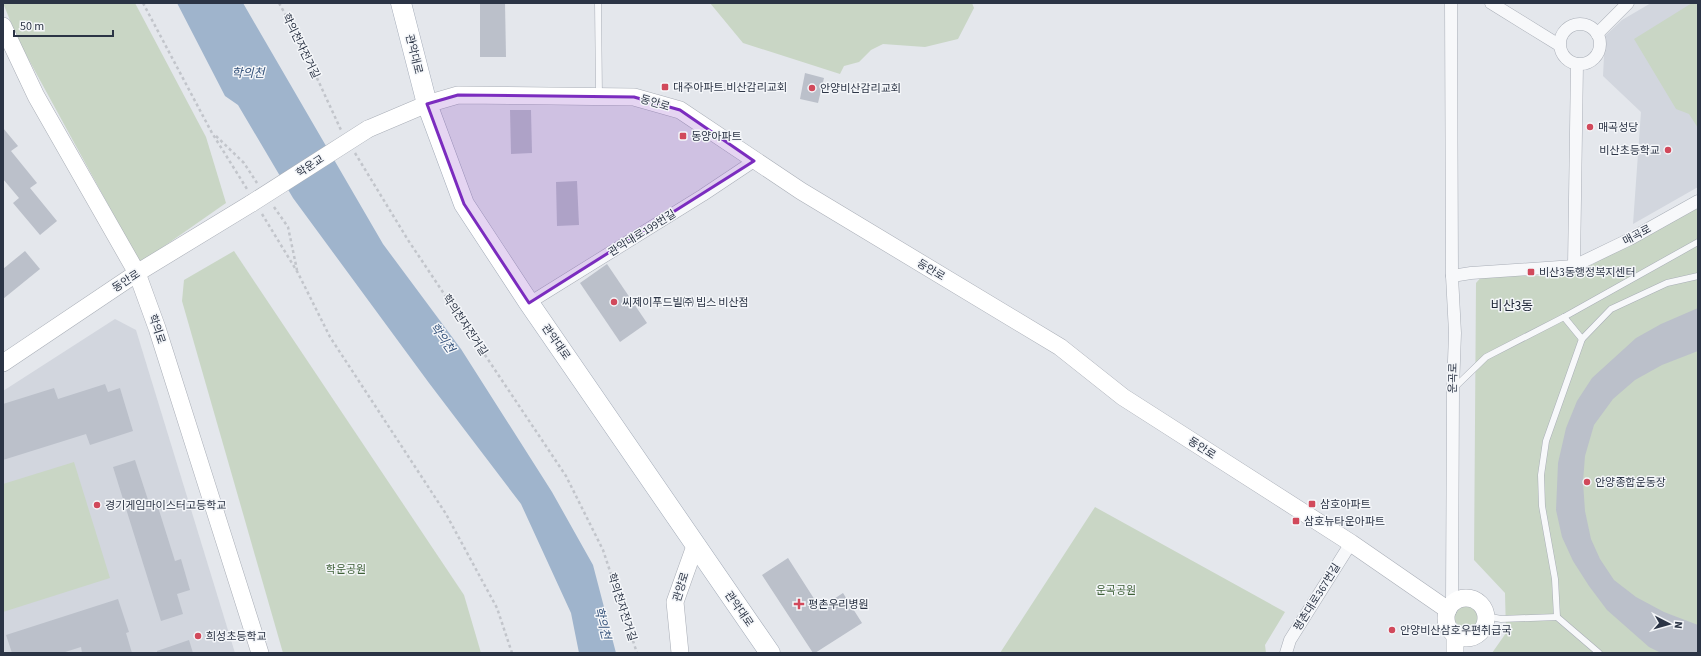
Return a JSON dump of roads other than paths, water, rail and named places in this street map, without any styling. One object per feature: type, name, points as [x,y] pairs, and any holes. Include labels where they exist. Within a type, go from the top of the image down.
[{"type":"main road","name":"관악대로","points":[[401,3],[427,104],[464,204],[529,303],[770,653]]},
{"type":"street","name":"운곡로","points":[[1450,606],[1455,333],[1452,276],[1451,3]]},
{"type":"street","points":[[1491,3],[1560,45]]},
{"type":"street","points":[[1597,34],[1628,3]]},
{"type":"street","points":[[1582,24],[1590,27],[1597,34],[1600,42],[1594,59],[1586,63],[1577,64],[1568,61],[1562,54],[1560,45],[1561,36],[1566,29],[1573,25],[1582,24]]},
{"type":"street","name":"학의로","points":[[3,26],[36,96],[137,273],[159,334],[260,653]]},
{"type":"street","points":[[1452,276],[1471,273],[1574,266],[1577,64]]},
{"type":"street","name":"동안로","points":[[368,130],[427,104],[458,95],[634,97],[680,110],[754,161],[1060,347],[1123,397],[1450,606]]},
{"type":"street","name":"학운교","points":[[254,202],[368,130]]},
{"type":"street","name":"관악대로199번길","points":[[529,303],[703,195],[754,161]]},
{"type":"street","name":"매곡로","points":[[1574,266],[1630,240],[1698,201]]},
{"type":"street","name":"동안로","points":[[3,363],[137,273],[254,202]]},
{"type":"street","name":"평촌대로367번길","points":[[1286,653],[1290,640],[1351,543]]},
{"type":"street","name":"관양로","points":[[680,653],[674,602],[695,546]]},
{"type":"street","points":[[1468,598],[1477,601],[1483,608],[1486,616],[1485,625],[1476,635],[1463,638],[1455,635],[1448,628],[1446,619],[1450,606],[1460,599],[1468,598]]},
{"type":"street","points":[[1455,635],[1455,653]]},
{"type":"lane","points":[[598,3],[598,96]]},
{"type":"lane","points":[[1453,389],[1486,357],[1564,317],[1698,242]]},
{"type":"lane","points":[[1557,617],[1555,579],[1542,506],[1540,475],[1546,441],[1582,339],[1611,309],[1667,283],[1698,276]]},
{"type":"lane","points":[[1564,317],[1582,339]]},
{"type":"lane","points":[[1486,616],[1500,619],[1557,617],[1599,653]]},
{"type":"water","name":"학의천","points":[[177,3],[243,3],[383,244],[461,349],[552,492],[593,565],[616,653],[579,653],[571,613],[521,504],[429,383],[293,198],[238,105],[225,96]]},
{"type":"place","name":"대주아파트.비산감리교회","points":[[665,87]]},
{"type":"place","name":"안양비산감리교회","points":[[812,88]]},
{"type":"place","name":"매곡성당","points":[[1590,127]]},
{"type":"place","name":"동양아파트","points":[[683,136]]},
{"type":"place","name":"비산초등학교","points":[[1668,150]]},
{"type":"place","name":"비산3동행정복지센터","points":[[1531,272]]},
{"type":"place","name":"씨제이푸드빌㈜ 빕스 비산점","points":[[614,302]]},
{"type":"place","name":"안양종합운동장","points":[[1587,482]]},
{"type":"place","name":"삼호아파트","points":[[1312,504]]},
{"type":"place","name":"경기게임마이스터고등학교","points":[[97,505]]},
{"type":"place","name":"삼호뉴타운아파트","points":[[1296,521]]},
{"type":"place","name":"평촌우리병원","points":[[799,604]]},
{"type":"place","name":"안양비산삼호우편취급국","points":[[1392,630]]},
{"type":"place","name":"희성초등학교","points":[[198,636]]},
{"type":"district","name":"비산3동","points":[[1512,306]]},
{"type":"park label","name":"학운공원","points":[[346,569]]},
{"type":"park label","name":"운곡공원","points":[[1116,590]]}]
